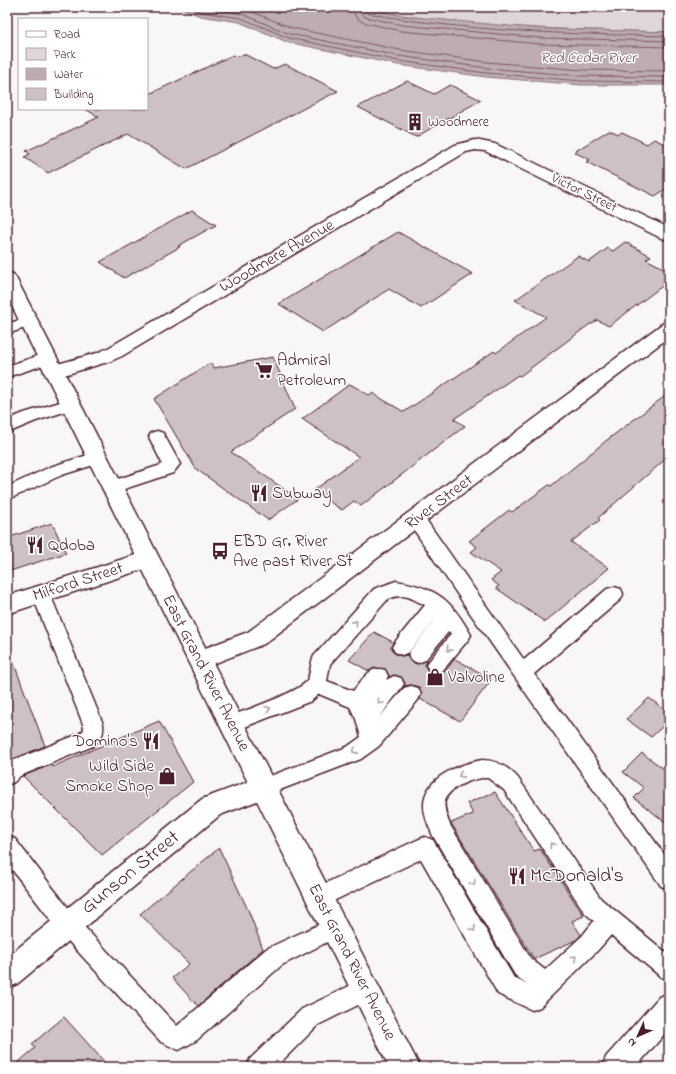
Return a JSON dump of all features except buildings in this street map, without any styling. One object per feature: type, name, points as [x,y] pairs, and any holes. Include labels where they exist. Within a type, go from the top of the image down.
[{"type":"street","name":"Woodmere Avenue","points":[[51,365],[115,352],[461,148],[475,145],[488,147],[498,151]]},
{"type":"street","name":"Victor Street","points":[[498,151],[669,235]]},
{"type":"street","name":"East Grand River Avenue","points":[[7,278],[18,325],[51,365],[405,1067]]},
{"type":"street","name":"River Street","points":[[200,660],[256,638],[669,328]]},
{"type":"street","name":"Milford Street","points":[[7,605],[148,559]]},
{"type":"street","name":"Gunson Street","points":[[7,975],[211,807],[264,787]]},
{"type":"street","points":[[617,1067],[669,1007]]},
{"type":"lane","points":[[7,372],[51,365]]},
{"type":"lane","points":[[7,427],[30,417],[70,404]]},
{"type":"lane","points":[[112,487],[167,469],[171,464],[156,437]]},
{"type":"lane","points":[[7,494],[56,471],[98,458]]},
{"type":"lane","points":[[416,519],[669,879]]},
{"type":"lane","points":[[232,724],[304,695],[316,685],[321,661],[381,594],[396,588],[414,591],[444,610],[461,635],[436,665]]},
{"type":"lane","points":[[7,776],[13,770],[86,740],[94,733],[93,724],[41,594]]},
{"type":"lane","points":[[523,672],[614,594]]},
{"type":"lane","points":[[410,651],[444,610]]},
{"type":"lane","points":[[316,685],[357,701],[366,719],[372,740]]},
{"type":"lane","points":[[357,701],[394,685]]},
{"type":"lane","points":[[366,719],[394,685]]},
{"type":"lane","points":[[264,787],[354,753],[372,740],[394,685]]},
{"type":"lane","points":[[546,985],[523,967],[441,829],[434,814],[436,797],[447,784],[462,774],[474,770],[490,769],[503,775],[511,784],[593,906],[669,969]]},
{"type":"lane","points":[[7,846],[68,925],[169,1034],[179,1038],[189,1032],[274,957],[334,927]]},
{"type":"lane","points":[[319,897],[425,847],[506,986],[532,998],[590,943],[610,919]]},
{"type":"lane","points":[[259,1067],[310,1017],[366,989]]},
{"type":"green space","points":[[359,7],[669,7],[669,32],[553,29],[475,24],[436,20]]},
{"type":"water","name":"Red Cedar River","points":[[178,7],[359,7],[403,16],[541,29],[669,32],[669,85],[582,85],[486,77],[398,65],[287,42],[239,22],[200,16]]},
{"type":"place","name":"Woodmere","points":[[415,122]]},
{"type":"place","name":"Admiral Petroleum","points":[[264,370]]},
{"type":"place","name":"Subway","points":[[259,493]]},
{"type":"place","name":"Qdoba","points":[[35,545]]},
{"type":"place","name":"EBD Gr. River Ave past River St","points":[[220,551]]},
{"type":"place","name":"Valvoline","points":[[435,677]]},
{"type":"place","name":"Domino's","points":[[151,741]]},
{"type":"place","name":"Wild Side Smoke Shop","points":[[167,776]]},
{"type":"place","name":"McDonald's","points":[[517,876]]}]
